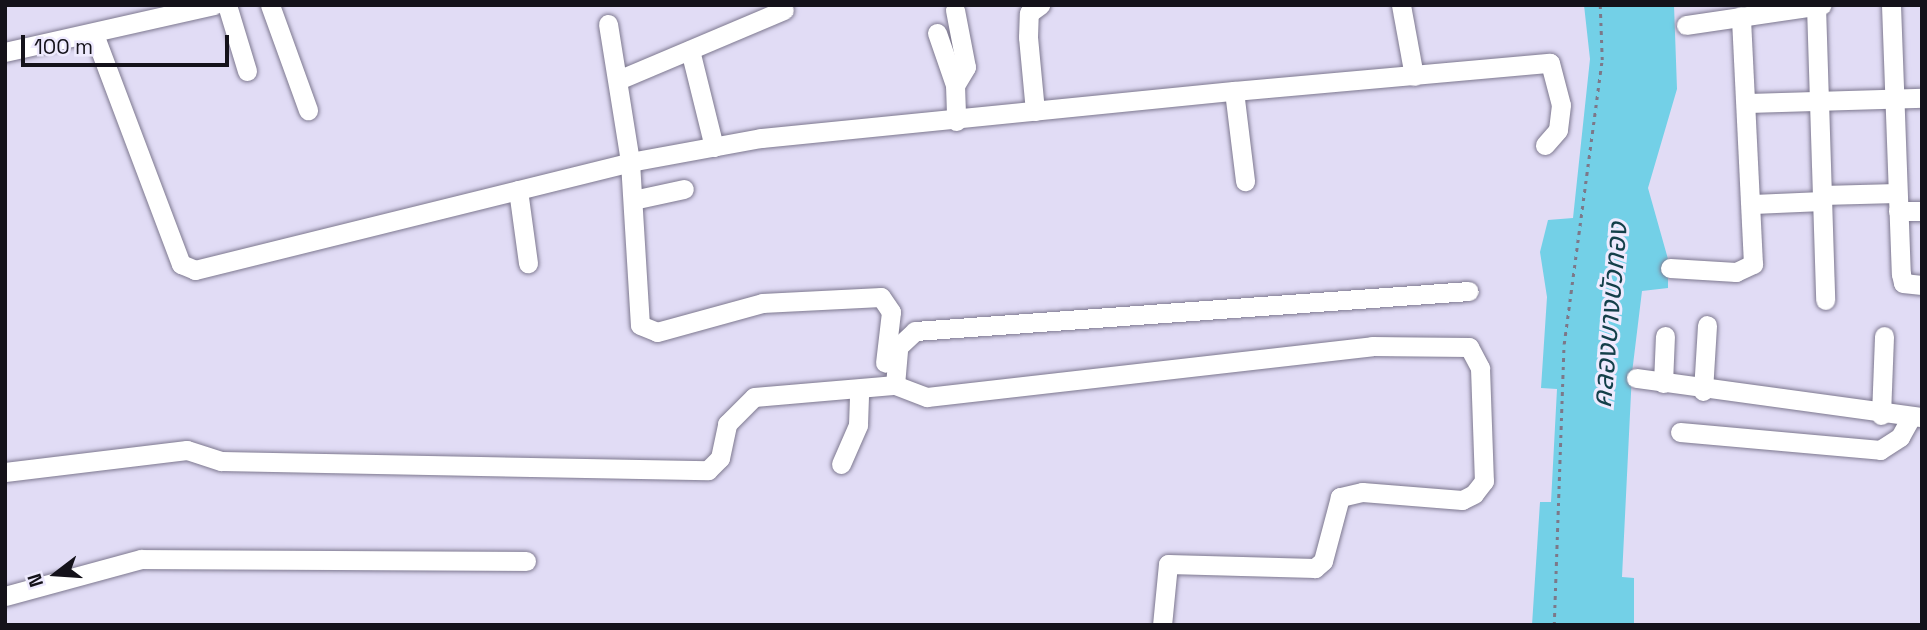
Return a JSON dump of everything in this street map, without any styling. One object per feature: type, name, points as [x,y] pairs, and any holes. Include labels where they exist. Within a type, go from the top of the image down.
[{"type":"street","points":[[5,52],[214,5]]},
{"type":"street","points":[[226,5],[247,71]]},
{"type":"street","points":[[270,5],[309,110]]},
{"type":"street","points":[[1035,111],[1028,37],[1029,13],[1041,5]]},
{"type":"street","points":[[1401,5],[1414,76]]},
{"type":"street","points":[[1686,25],[1822,5]]},
{"type":"street","points":[[1891,5],[1903,283],[1922,285]]},
{"type":"street","points":[[1816,6],[1821,99],[1825,300]]},
{"type":"street","points":[[618,80],[784,10]]},
{"type":"street","points":[[954,10],[965,67],[955,85]]},
{"type":"street","points":[[1670,268],[1747,271],[1753,264],[1749,103],[1741,16]]},
{"type":"street","points":[[608,24],[630,162],[637,311],[648,332],[762,303],[881,297],[891,312],[889,386]]},
{"type":"street","points":[[937,33],[955,85],[956,121]]},
{"type":"street","points":[[94,34],[181,264],[195,270],[630,162],[714,147],[1234,91],[1550,63],[1561,105],[1559,130],[1545,145]]},
{"type":"street","points":[[690,50],[714,147]]},
{"type":"street","points":[[1234,91],[1245,181]]},
{"type":"street","points":[[1749,103],[1922,98]]},
{"type":"street","points":[[633,200],[684,189]]},
{"type":"street","points":[[518,190],[528,263]]},
{"type":"street","points":[[1753,204],[1822,198],[1898,202],[1922,211]]},
{"type":"street","points":[[889,386],[898,347],[915,331],[1469,291]]},
{"type":"street","points":[[1703,391],[1707,325]]},
{"type":"street","points":[[1663,383],[1665,336]]},
{"type":"street","points":[[1881,415],[1884,337]]},
{"type":"street","points":[[5,472],[187,450],[221,461],[708,470],[720,458],[727,424],[762,392],[889,386],[927,397],[1372,346],[1469,347],[1480,368],[1484,481],[1474,494],[1462,500],[1362,492],[1340,497],[1323,561],[1315,568],[1168,564],[1162,625]]},
{"type":"street","points":[[1636,379],[1703,391],[1881,415],[1916,417]]},
{"type":"street","points":[[841,464],[858,425],[859,389]]},
{"type":"street","points":[[1680,432],[1880,450],[1900,437],[1916,417]]},
{"type":"street","points":[[5,596],[141,559],[526,561]]},
{"type":"path","points":[[1554,625],[1564,344],[1602,60],[1600,5]]},
{"type":"water","name":"คลองบางบัวทอง","points":[[1584,5],[1674,5],[1677,89],[1648,188],[1668,259],[1668,288],[1642,291],[1632,373],[1622,577],[1634,578],[1634,625],[1532,625],[1540,502],[1551,502],[1557,389],[1541,388],[1547,297],[1540,252],[1548,220],[1573,218],[1590,59]]}]
